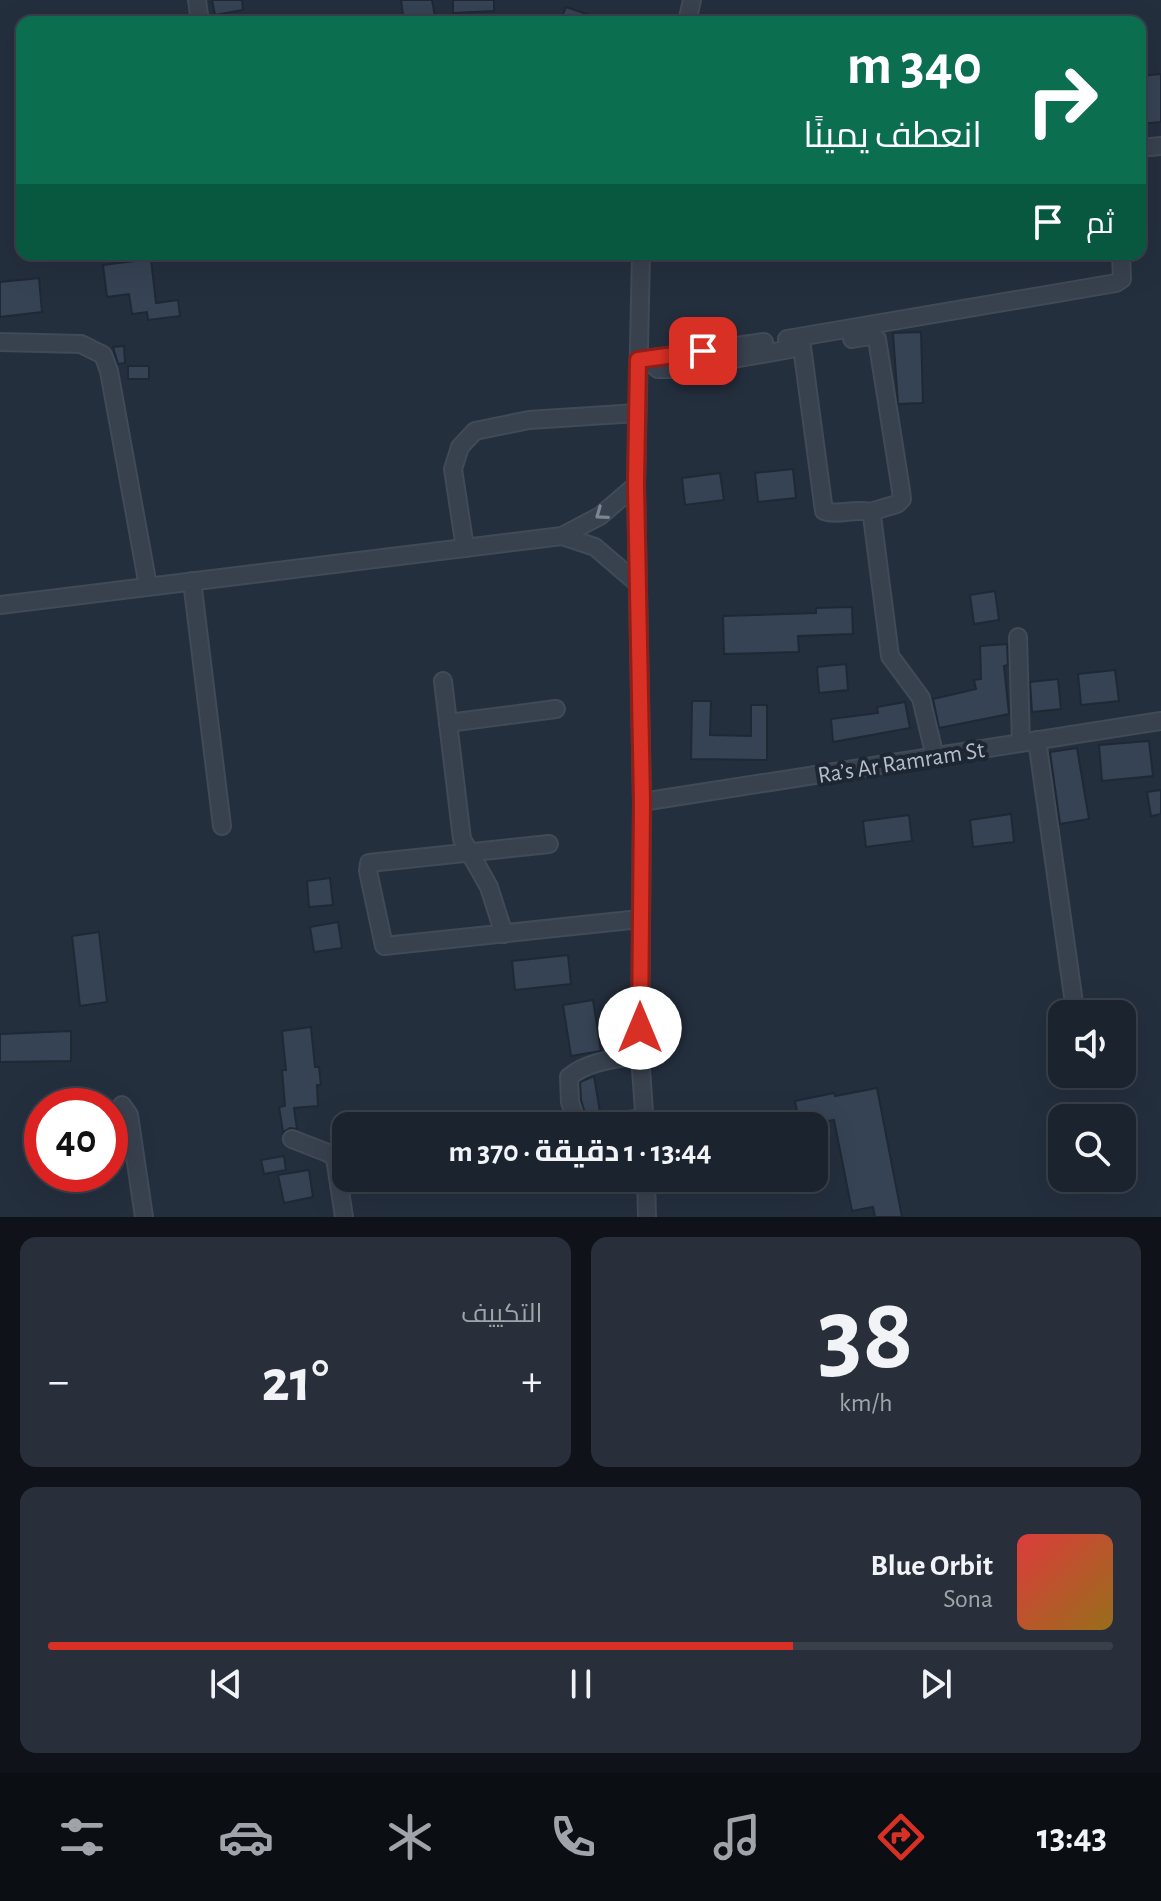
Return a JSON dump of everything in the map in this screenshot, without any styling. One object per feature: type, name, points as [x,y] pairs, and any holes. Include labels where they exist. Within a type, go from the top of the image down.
[{"type":"street","points":[[641,260],[643,360],[637,413],[636,485],[642,802],[640,1055],[644,1112]]},
{"type":"street","points":[[643,360],[843,335],[1116,283],[1122,279],[1124,272],[1122,260]]},
{"type":"street","points":[[643,360],[658,369],[677,369],[802,347],[843,335],[877,339],[902,499],[897,504],[870,512],[824,511],[802,347]]},
{"type":"street","points":[[0,342],[81,344],[103,355],[109,371],[148,586]]},
{"type":"street","points":[[465,548],[453,469],[460,447],[475,431],[529,420],[637,413]]},
{"type":"street","points":[[0,605],[562,536],[600,516],[636,485]]},
{"type":"street","points":[[870,512],[890,656],[921,698],[935,757]]},
{"type":"street","points":[[562,536],[595,547],[637,583]]},
{"type":"street","points":[[192,581],[222,826]]},
{"type":"street","points":[[1018,637],[1029,742],[1073,1000]]},
{"type":"street","points":[[443,681],[462,839],[489,887],[504,934]]},
{"type":"street","points":[[448,723],[556,709]]},
{"type":"street","name":"Ra’s Ar Ramram St","points":[[642,802],[1161,721]]},
{"type":"street","points":[[549,844],[369,863],[368,871],[384,946],[640,919]]},
{"type":"street","points":[[573,1112],[569,1077],[576,1071],[595,1063],[640,1055]]},
{"type":"street","points":[[128,1114],[144,1217]]},
{"type":"street","points":[[292,1139],[335,1158],[344,1217]]},
{"type":"street","points":[[646,1192],[647,1217]]},
{"type":"building","points":[[212,0],[242,0],[243,10],[215,15]]},
{"type":"building","points":[[401,0],[432,0],[435,16],[403,16]]},
{"type":"building","points":[[453,0],[494,0],[494,11],[453,13]]},
{"type":"building","points":[[566,7],[592,16],[562,16]]},
{"type":"building","points":[[1161,74],[1161,122],[1146,123],[1146,75]]},
{"type":"building","points":[[151,260],[156,303],[178,300],[180,316],[148,320],[147,312],[132,314],[129,294],[107,297],[103,265]]},
{"type":"building","points":[[39,278],[42,312],[0,317],[0,282]]},
{"type":"building","points":[[921,332],[923,403],[898,404],[893,333]]},
{"type":"building","points":[[124,346],[125,363],[118,364],[113,347]]},
{"type":"building","points":[[128,366],[149,366],[149,379],[128,379]]},
{"type":"building","points":[[793,469],[796,498],[758,502],[755,473]]},
{"type":"building","points":[[720,473],[724,500],[685,505],[682,478]]},
{"type":"building","points":[[995,591],[999,620],[974,624],[970,595]]},
{"type":"building","points":[[852,607],[853,634],[798,636],[799,652],[724,654],[723,616],[816,613],[816,608]]},
{"type":"building","points":[[1007,644],[1008,665],[1004,666],[1009,714],[939,728],[933,699],[976,689],[974,680],[981,679],[980,646]]},
{"type":"building","points":[[846,664],[848,690],[819,693],[817,667]]},
{"type":"building","points":[[1115,670],[1119,701],[1081,705],[1078,674]]},
{"type":"building","points":[[1058,679],[1061,709],[1032,712],[1030,682]]},
{"type":"building","points":[[692,701],[711,701],[710,735],[751,736],[751,705],[767,705],[767,760],[691,759]]},
{"type":"building","points":[[905,702],[910,728],[833,742],[831,719],[878,713],[877,707]]},
{"type":"building","points":[[1149,741],[1153,776],[1102,781],[1099,745]]},
{"type":"building","points":[[1077,748],[1089,819],[1060,824],[1050,752]]},
{"type":"building","points":[[1161,790],[1161,814],[1151,816],[1147,792]]},
{"type":"building","points":[[1011,814],[1014,842],[973,847],[970,820]]},
{"type":"building","points":[[909,815],[912,841],[866,847],[863,821]]},
{"type":"building","points":[[330,878],[333,905],[309,907],[307,881]]},
{"type":"building","points":[[338,922],[342,948],[314,952],[310,927]]},
{"type":"building","points":[[99,932],[107,1002],[80,1006],[72,936]]},
{"type":"building","points":[[568,955],[571,984],[515,990],[512,961]]},
{"type":"building","points":[[593,1000],[601,1051],[571,1056],[563,1005]]},
{"type":"building","points":[[311,1027],[315,1067],[319,1067],[321,1085],[317,1085],[318,1106],[294,1108],[297,1129],[290,1128],[283,1132],[279,1107],[285,1106],[282,1070],[286,1070],[282,1031]]},
{"type":"building","points":[[71,1031],[71,1061],[0,1062],[0,1034]]},
{"type":"building","points":[[594,1076],[600,1112],[584,1110],[580,1082]]},
{"type":"building","points":[[877,1088],[902,1217],[875,1217],[873,1207],[852,1211],[834,1120],[828,1121],[828,1112],[797,1112],[795,1101],[834,1093],[835,1096]]},
{"type":"building","points":[[284,1156],[286,1170],[264,1174],[261,1160]]},
{"type":"building","points":[[309,1170],[313,1197],[284,1203],[278,1175]]},
{"type":"route","points":[[640,1028],[642,802],[636,485],[638,360],[703,351]]}]
